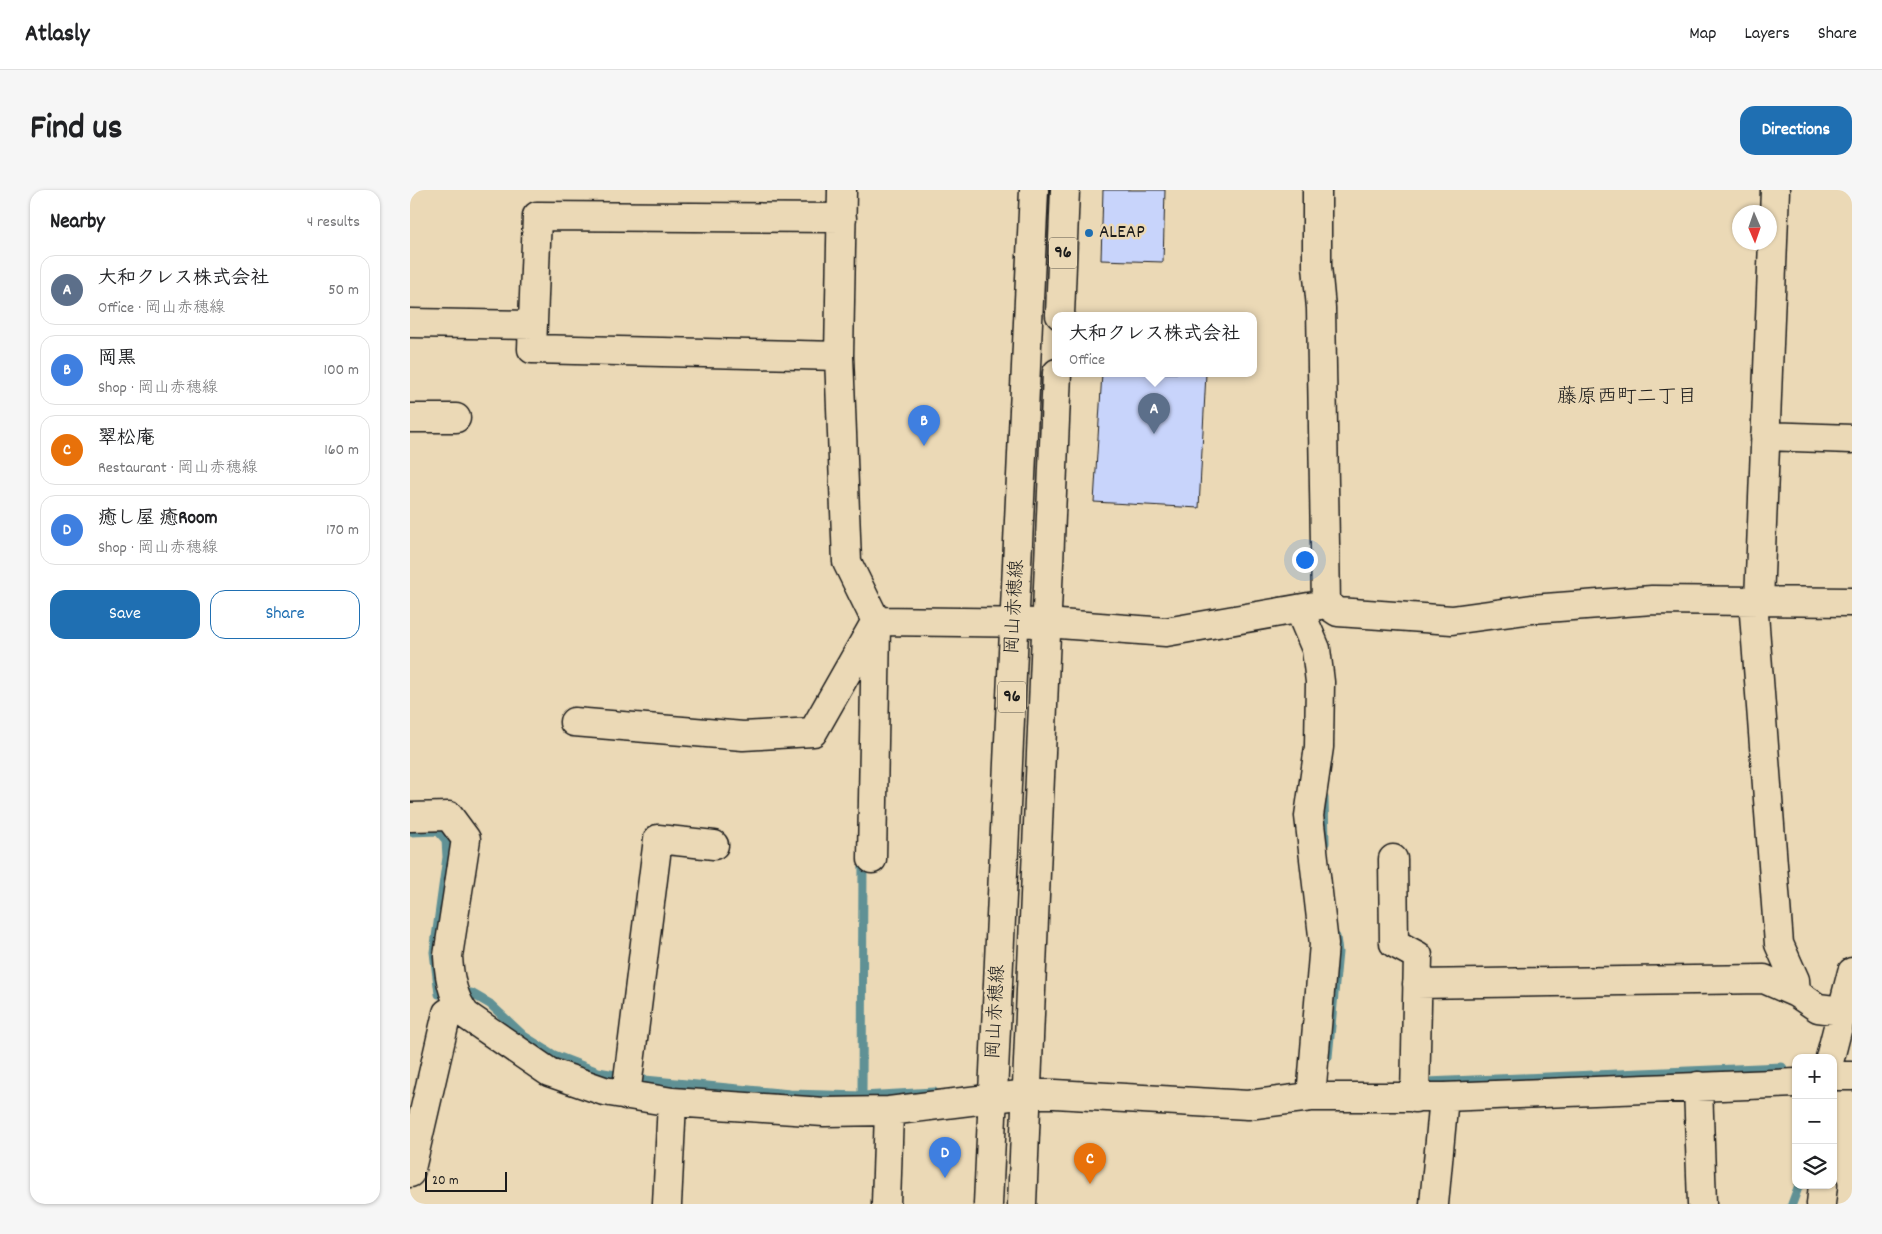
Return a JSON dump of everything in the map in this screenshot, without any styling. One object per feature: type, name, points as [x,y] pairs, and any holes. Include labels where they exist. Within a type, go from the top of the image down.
[{"type":"street","points":[[842,190],[839,356],[847,562],[876,622],[872,859]]},
{"type":"street","name":"岡山赤穂線","points":[[988,1204],[1034,190]]},
{"type":"street","name":"96","points":[[1060,312],[1065,190]]},
{"type":"street","points":[[1317,190],[1317,266],[1321,308],[1326,604]]},
{"type":"street","points":[[1775,190],[1766,436],[1756,601],[1780,944],[1795,980],[1796,993]]},
{"type":"street","points":[[839,356],[532,349],[537,216],[842,218]]},
{"type":"street","points":[[410,323],[533,325]]},
{"type":"street","name":"岡山赤穂線","points":[[1022,1204],[1057,377]]},
{"type":"street","points":[[410,418],[456,418]]},
{"type":"street","points":[[1766,436],[1852,439]]},
{"type":"street","points":[[876,622],[1046,623],[1166,632],[1326,604],[1338,612],[1452,620],[1532,609],[1652,600],[1852,602]]},
{"type":"street","points":[[1299,609],[1316,649],[1320,682],[1319,747],[1309,816],[1324,944],[1311,1097]]},
{"type":"street","points":[[574,722],[743,736],[813,732],[876,622]]},
{"type":"street","points":[[410,817],[449,816],[466,839],[448,956],[448,971],[456,998],[466,1015],[549,1072],[604,1091],[628,1082],[672,1102],[824,1112],[889,1111],[1027,1094],[1248,1105],[1311,1097],[1414,1098],[1791,1083]]},
{"type":"street","points":[[628,1082],[658,839],[714,845]]},
{"type":"street","points":[[1393,859],[1394,943],[1418,956],[1414,1098]]},
{"type":"street","points":[[1831,1054],[1852,972]]},
{"type":"street","points":[[1417,984],[1764,979],[1796,993],[1818,1008],[1842,1011]]},
{"type":"street","points":[[410,1173],[446,1013],[456,998]]},
{"type":"street","points":[[1837,1076],[1852,1076]]},
{"type":"street","points":[[1698,1086],[1702,1204]]},
{"type":"street","points":[[1434,1204],[1444,1097]]},
{"type":"street","points":[[668,1204],[672,1102]]},
{"type":"street","points":[[886,1204],[889,1111]]},
{"type":"street","points":[[1821,1204],[1823,1189]]},
{"type":"building","points":[[1103,190],[1165,190],[1163,262],[1101,260]]},
{"type":"building","points":[[1102,377],[1206,377],[1199,508],[1094,502]]},
{"type":"waterway","points":[[1324,798],[1325,843]]},
{"type":"waterway","points":[[410,832],[438,831],[446,840],[447,857],[434,952],[439,994],[471,993],[490,1004],[524,1036],[554,1055],[598,1072],[645,1080],[790,1094],[862,1096],[934,1092]]},
{"type":"waterway","points":[[862,1096],[863,858]]},
{"type":"waterway","points":[[1328,1057],[1338,952],[1336,937]]},
{"type":"waterway","points":[[1427,1082],[1782,1067],[1790,1078]]},
{"type":"waterway","points":[[1792,1204],[1798,1189]]},
{"type":"place","name":"ALEAP","points":[[1089,233]]},
{"type":"place","name":"大和クレス株式会社","points":[[1154,434]]},
{"type":"place","name":"岡黒","points":[[924,446]]},
{"type":"place","name":"癒し屋 癒Room","points":[[945,1178]]},
{"type":"place","name":"翠松庵","points":[[1090,1184]]},
{"type":"district","name":"藤原西町二丁目","points":[[1627,398]]}]
